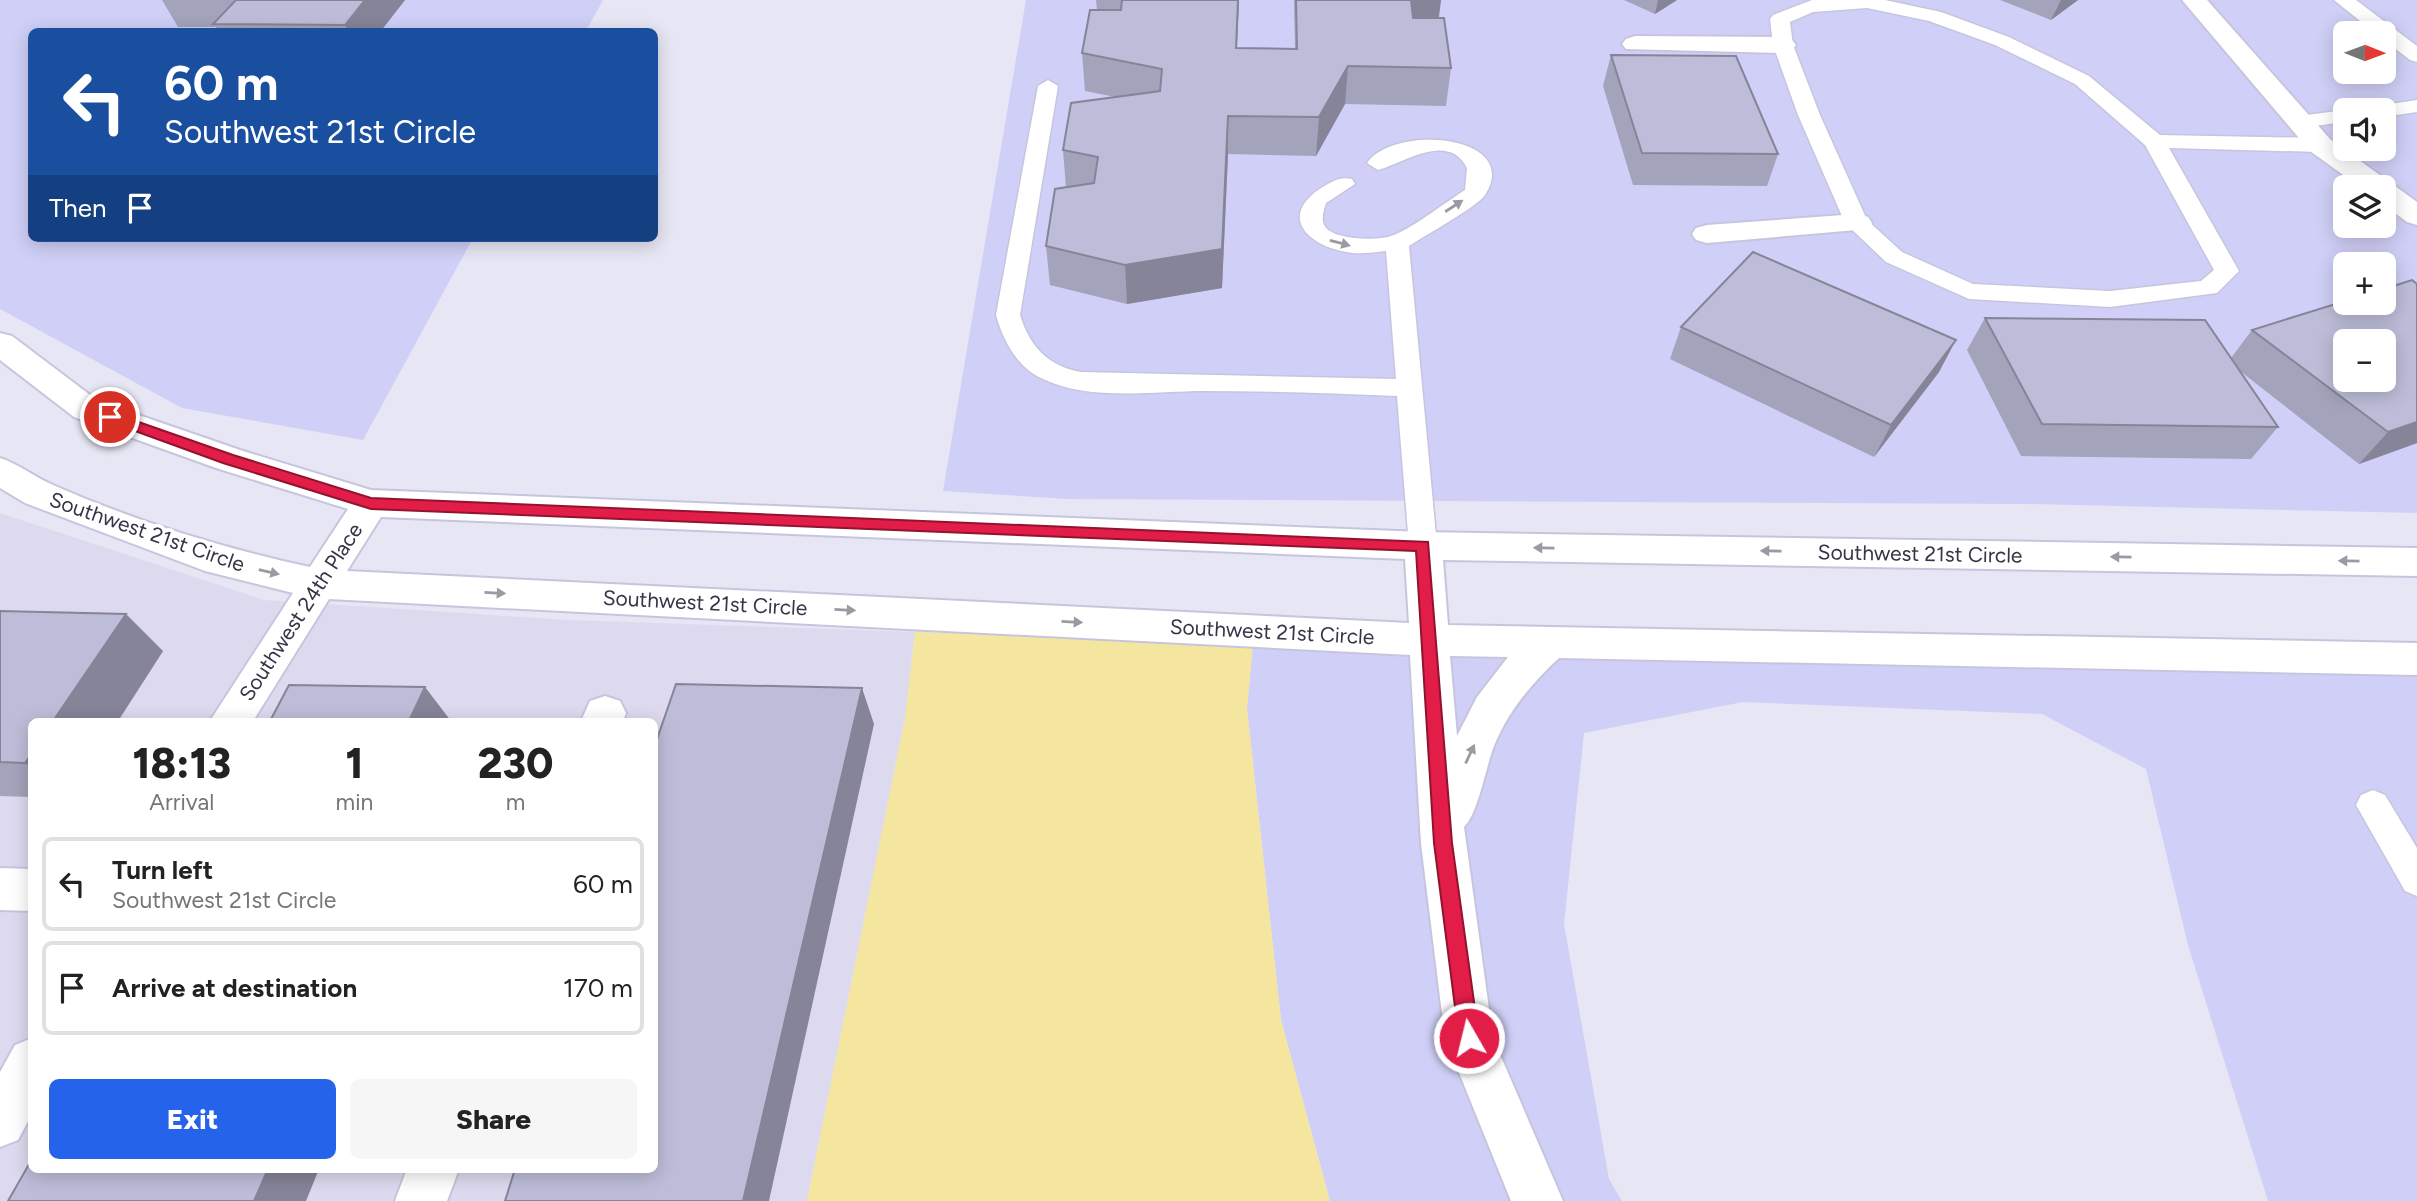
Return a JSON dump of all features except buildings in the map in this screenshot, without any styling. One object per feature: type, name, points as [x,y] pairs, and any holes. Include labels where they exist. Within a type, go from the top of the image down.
[{"type":"street","points":[[2194,0],[2320,145],[2361,175]]},
{"type":"street","points":[[1635,44],[1783,45]]},
{"type":"street","points":[[2396,200],[2417,216]]},
{"type":"street","points":[[1707,234],[1857,223]]},
{"type":"street","name":"Southwest 21st Circle","points":[[0,344],[86,409],[228,459],[371,503],[1423,546],[2417,562]]},
{"type":"street","name":"Southwest 21st Circle","points":[[0,471],[38,494],[218,561],[319,584],[1431,640],[2417,659]]},
{"type":"street","name":"Southwest 24th Place","points":[[233,718],[371,503]]},
{"type":"street","points":[[1423,546],[1443,843],[1469,1038],[1537,1201]]},
{"type":"street","points":[[1443,843],[1461,773],[1488,715],[1513,679],[1548,644]]},
{"type":"street","points":[[0,889],[28,890]]},
{"type":"street","points":[[0,1122],[28,1070]]},
{"type":"street","points":[[421,1201],[432,1173]]},
{"type":"lane","points":[[2344,0],[2417,57]]},
{"type":"lane","points":[[1867,2],[1934,16],[2002,41],[2082,80],[2154,141],[2227,271],[2208,288],[2110,299],[1969,291],[1894,257],[1857,223],[1783,45],[1780,19],[1810,6],[1867,2]]},
{"type":"lane","points":[[1048,86],[1008,315],[1013,336],[1026,353],[1051,373],[1087,381],[1312,383],[1409,388]]},
{"type":"lane","points":[[2396,109],[2417,106]]},
{"type":"lane","points":[[2300,122],[2333,118]]},
{"type":"lane","points":[[2154,141],[2320,145]]},
{"type":"lane","points":[[1344,184],[1316,200],[1311,217],[1312,226],[1321,236],[1354,246],[1397,243],[1475,193],[1481,181],[1480,170],[1474,159],[1459,149],[1443,145],[1403,151],[1378,163]]},
{"type":"lane","points":[[1397,243],[1423,546]]},
{"type":"lane","points":[[2373,805],[2417,880]]},
{"type":"shaded area","points":[[0,0],[603,0],[588,28],[28,28],[28,242],[471,242],[363,440],[182,408],[0,309]]},
{"type":"shaded area","points":[[1026,0],[2417,0],[2417,513],[2028,504],[1067,499],[943,491]]},
{"type":"shaded area","points":[[0,513],[264,600],[569,620],[915,632],[905,718],[807,1201],[0,1201]]},
{"type":"shaded area","points":[[915,632],[1253,642],[1247,709],[1281,1020],[1330,1201],[807,1201],[905,718]]},
{"type":"shaded area","points":[[1253,642],[2050,668],[2417,676],[2417,1201],[2268,1201],[2188,945],[2146,769],[2042,714],[1743,702],[1584,733],[1564,924],[1609,1179],[1622,1201],[1330,1201],[1281,1020],[1247,709]]},
{"type":"route","points":[[110,417],[228,459],[371,503],[1423,546],[1443,843],[1469,1038]]}]
